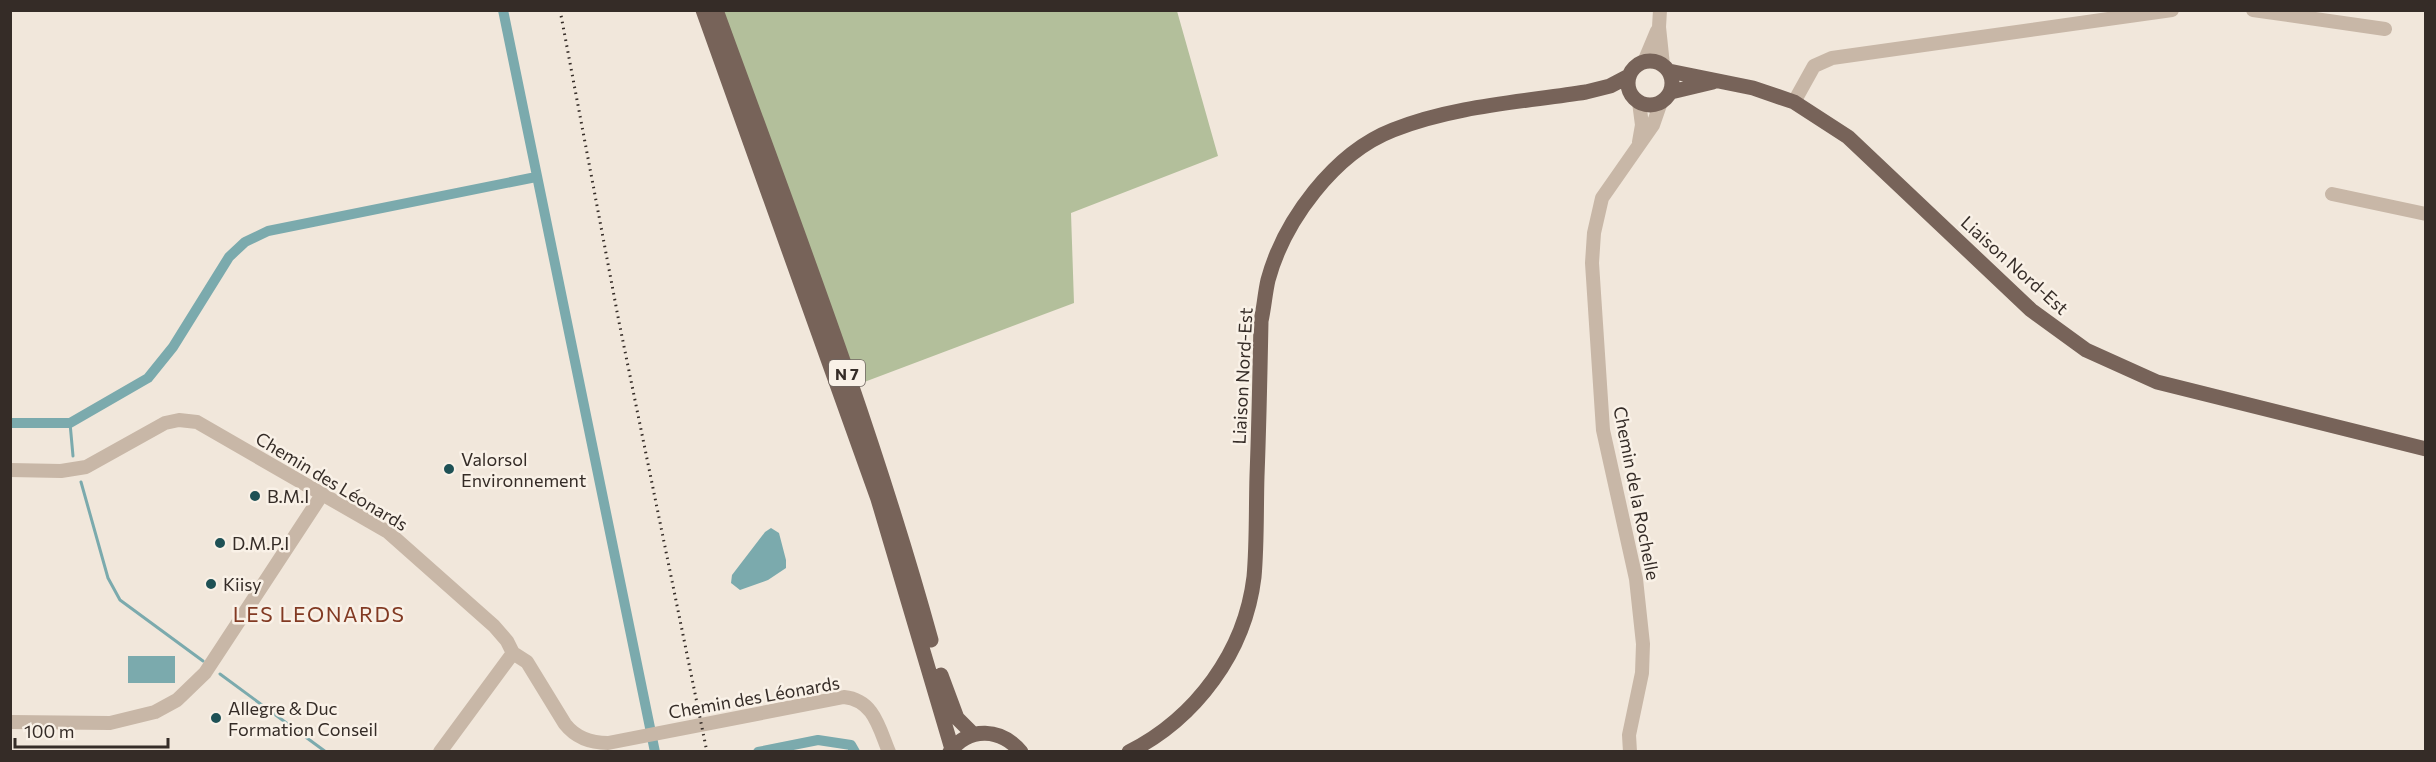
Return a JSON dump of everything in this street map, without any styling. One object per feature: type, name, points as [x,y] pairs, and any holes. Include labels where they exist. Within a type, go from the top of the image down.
[{"type":"main road","name":"N 7","points":[[704,10],[878,499],[951,750]]},
{"type":"main road","name":"N 7","points":[[717,10],[874,451],[907,553],[946,691],[957,718],[973,734]]},
{"type":"main road","points":[[1653,61],[1666,68],[1672,81],[1666,97],[1650,105],[1636,99],[1628,87],[1629,76],[1635,67],[1644,62],[1653,61]]},
{"type":"main road","name":"Liaison Nord-Est","points":[[1666,68],[1753,88],[1794,102],[1848,137],[2031,310],[2086,350],[2157,382],[2426,449]]},
{"type":"main road","name":"Liaison Nord-Est","points":[[1129,752],[1149,742],[1172,725],[1200,699],[1224,664],[1243,622],[1254,578],[1262,321],[1266,290],[1289,227],[1318,185],[1354,153],[1390,130],[1425,119],[1586,92],[1610,86],[1629,76]]},
{"type":"main road","name":"Liaison Nord-Est","points":[[1666,97],[1716,81]]},
{"type":"main road","name":"Liaison Nord-Est","points":[[1586,92],[1611,93],[1636,99]]},
{"type":"main road","points":[[951,750],[963,739],[973,734],[994,733],[1005,737],[1021,752]]},
{"type":"street","points":[[1660,10],[1659,27],[1666,68]]},
{"type":"street","points":[[1794,102],[1815,66],[1832,58],[2172,10]]},
{"type":"street","points":[[2253,10],[2385,29]]},
{"type":"street","points":[[1644,62],[1659,27]]},
{"type":"street","name":"Chemin de la Rochelle","points":[[1630,752],[1629,735],[1642,673],[1643,644],[1636,579],[1603,430],[1592,263],[1594,233],[1602,198],[1653,125],[1666,97]]},
{"type":"street","points":[[1636,99],[1642,125],[1639,144]]},
{"type":"street","points":[[2332,194],[2426,214]]},
{"type":"street","name":"Chemin des Léonards","points":[[10,470],[61,471],[86,467],[165,423],[179,420],[196,422],[388,532],[494,626],[507,641],[513,653],[527,662],[572,732],[596,743],[844,697],[857,698],[864,703],[873,714],[889,752]]},
{"type":"street","points":[[10,722],[110,723],[155,712],[177,700],[205,673],[323,493]]},
{"type":"street","points":[[440,752],[513,653]]},
{"type":"green space","points":[[721,11],[1177,11],[1218,156],[1071,213],[1074,303],[859,384]]},
{"type":"water","points":[[771,528],[779,533],[786,568],[768,580],[740,590],[731,583],[732,575],[765,532]]},
{"type":"water","points":[[128,656],[175,656],[175,683],[128,683]]},
{"type":"waterway","points":[[503,10],[655,752]]},
{"type":"waterway","points":[[10,423],[70,423],[148,378],[173,347],[229,257],[245,242],[268,231],[536,177]]},
{"type":"waterway","points":[[70,423],[73,456]]},
{"type":"waterway","points":[[81,482],[108,578],[120,600],[203,661]]},
{"type":"waterway","points":[[220,674],[326,752]]},
{"type":"waterway","points":[[758,752],[818,740],[851,745],[855,752]]},
{"type":"railway","points":[[560,10],[619,322],[707,752]]},
{"type":"place","name":"Valorsol Environnement","points":[[449,469]]},
{"type":"place","name":"B.M.I","points":[[255,496]]},
{"type":"place","name":"D.M.P.I","points":[[220,543]]},
{"type":"place","name":"Kiisy","points":[[211,584]]},
{"type":"place","name":"Allegre & Duc Formation Conseil","points":[[216,718]]},
{"type":"district","name":"LES LEONARDS","points":[[319,613]]}]
